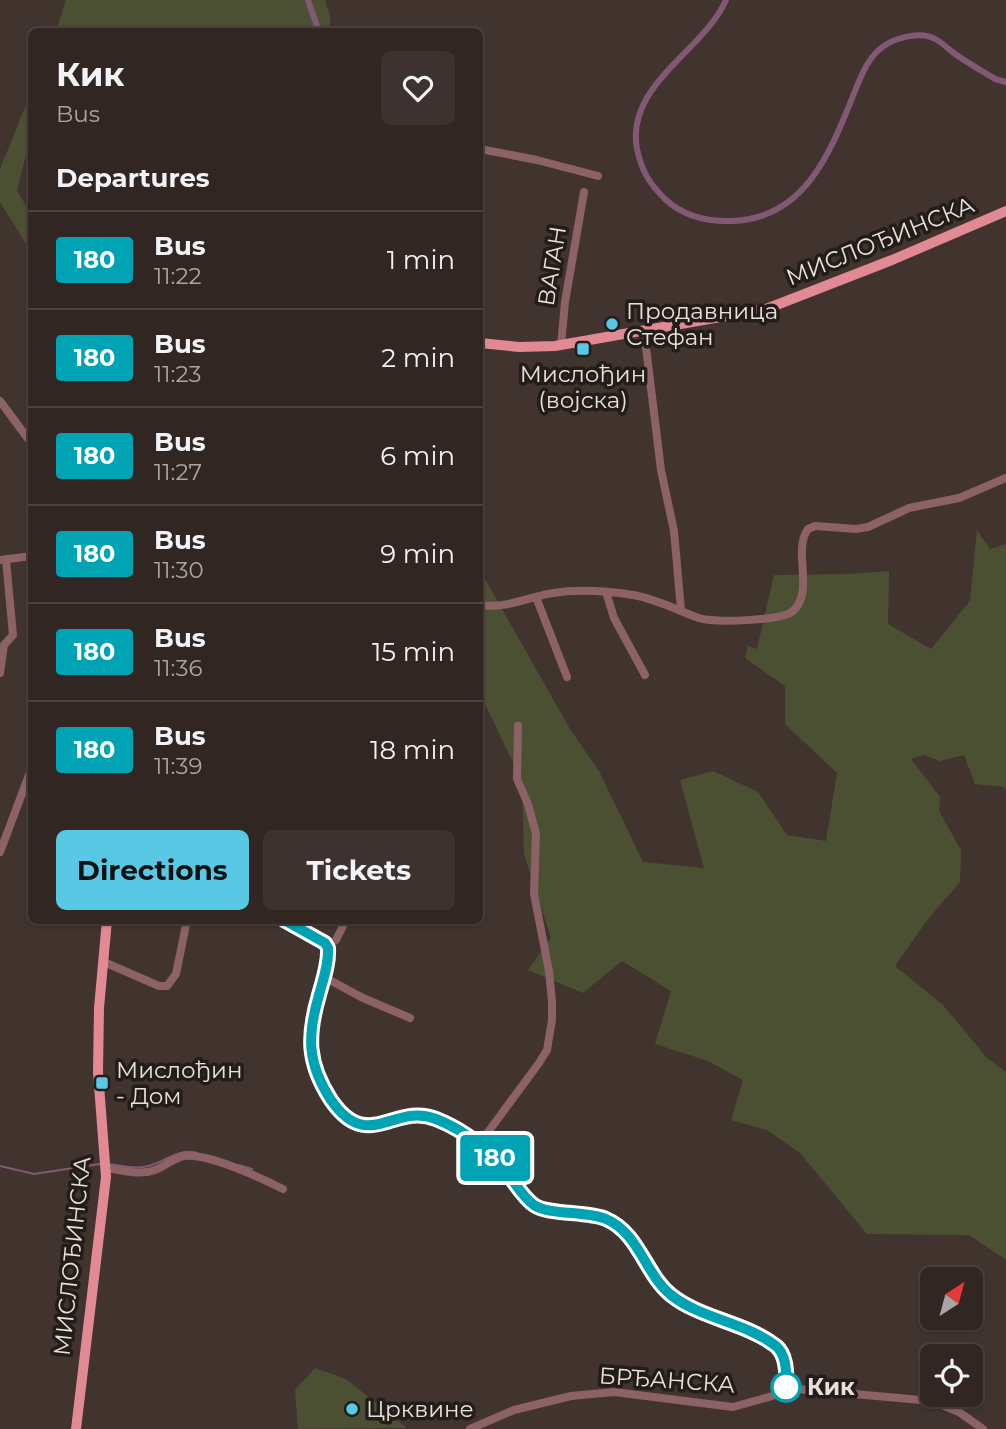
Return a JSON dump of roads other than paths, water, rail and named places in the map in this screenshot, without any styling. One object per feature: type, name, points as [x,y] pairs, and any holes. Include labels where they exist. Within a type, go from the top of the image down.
[{"type":"main road","name":"МИСЛОЂИНСКА","points":[[483,343],[538,347],[561,345],[775,306],[1006,211]]},
{"type":"main road","name":"МИСЛОЂИНСКА","points":[[76,1429],[106,1168],[98,1075],[99,1008],[107,924]]},
{"type":"street","points":[[483,150],[598,176]]},
{"type":"street","name":"ВАГАН","points":[[561,345],[565,302],[584,192]]},
{"type":"street","points":[[644,331],[661,470],[674,531],[681,611]]},
{"type":"street","points":[[0,401],[28,439]]},
{"type":"street","points":[[483,605],[498,606],[554,593],[606,592],[649,598],[713,621],[782,616],[790,614],[801,600],[803,542],[808,529],[815,526],[856,529],[869,527],[909,508],[959,498],[1006,478]]},
{"type":"street","points":[[0,673],[3,649],[13,635],[3,560],[28,557]]},
{"type":"street","points":[[606,592],[614,618],[645,675]]},
{"type":"street","points":[[536,597],[567,677]]},
{"type":"street","points":[[480,1143],[547,1050],[552,1020],[549,971],[534,894],[536,834],[528,804],[517,779],[518,726]]},
{"type":"street","points":[[0,852],[28,778]]},
{"type":"street","points":[[104,962],[159,986],[167,986],[176,974],[186,924]]},
{"type":"street","points":[[291,924],[327,946]]},
{"type":"street","points":[[327,946],[336,940],[344,924]]},
{"type":"street","points":[[327,946],[324,977],[310,1028],[311,1053],[322,1085],[346,1118],[363,1126],[419,1114],[441,1121],[480,1143],[535,1206],[597,1216],[611,1222],[631,1240],[663,1287],[675,1298],[776,1346],[784,1360],[787,1391]]},
{"type":"street","points":[[324,977],[363,998],[410,1018]]},
{"type":"street","points":[[106,1168],[143,1173],[190,1156],[230,1167],[283,1188]]},
{"type":"street","name":"БРЂАНСКА","points":[[470,1429],[514,1410],[571,1396],[614,1392],[733,1408],[798,1389],[932,1401],[958,1412],[984,1429]]},
{"type":"waterway","points":[[308,0],[318,28]]},
{"type":"waterway","points":[[726,0],[701,36],[654,87],[636,126],[637,149],[650,182],[672,205],[697,217],[724,221],[758,217],[779,208],[797,195],[824,160],[866,67],[875,54],[892,41],[916,35],[928,36],[995,79],[1006,82]]},
{"type":"waterway","points":[[109,1164],[143,1167],[183,1152],[197,1153]]},
{"type":"waterway","points":[[0,1166],[34,1174],[100,1164]]},
{"type":"waterway","points":[[239,1165],[252,1169]]},
{"type":"place","name":"Продавница Стефан","points":[[612,324]]},
{"type":"place","name":"Мислођин (војска)","points":[[583,349]]},
{"type":"place","name":"Мислођин - Дом","points":[[102,1083]]},
{"type":"place","name":"Кик","points":[[786,1387]]},
{"type":"place","name":"Црквине","points":[[352,1409]]}]
